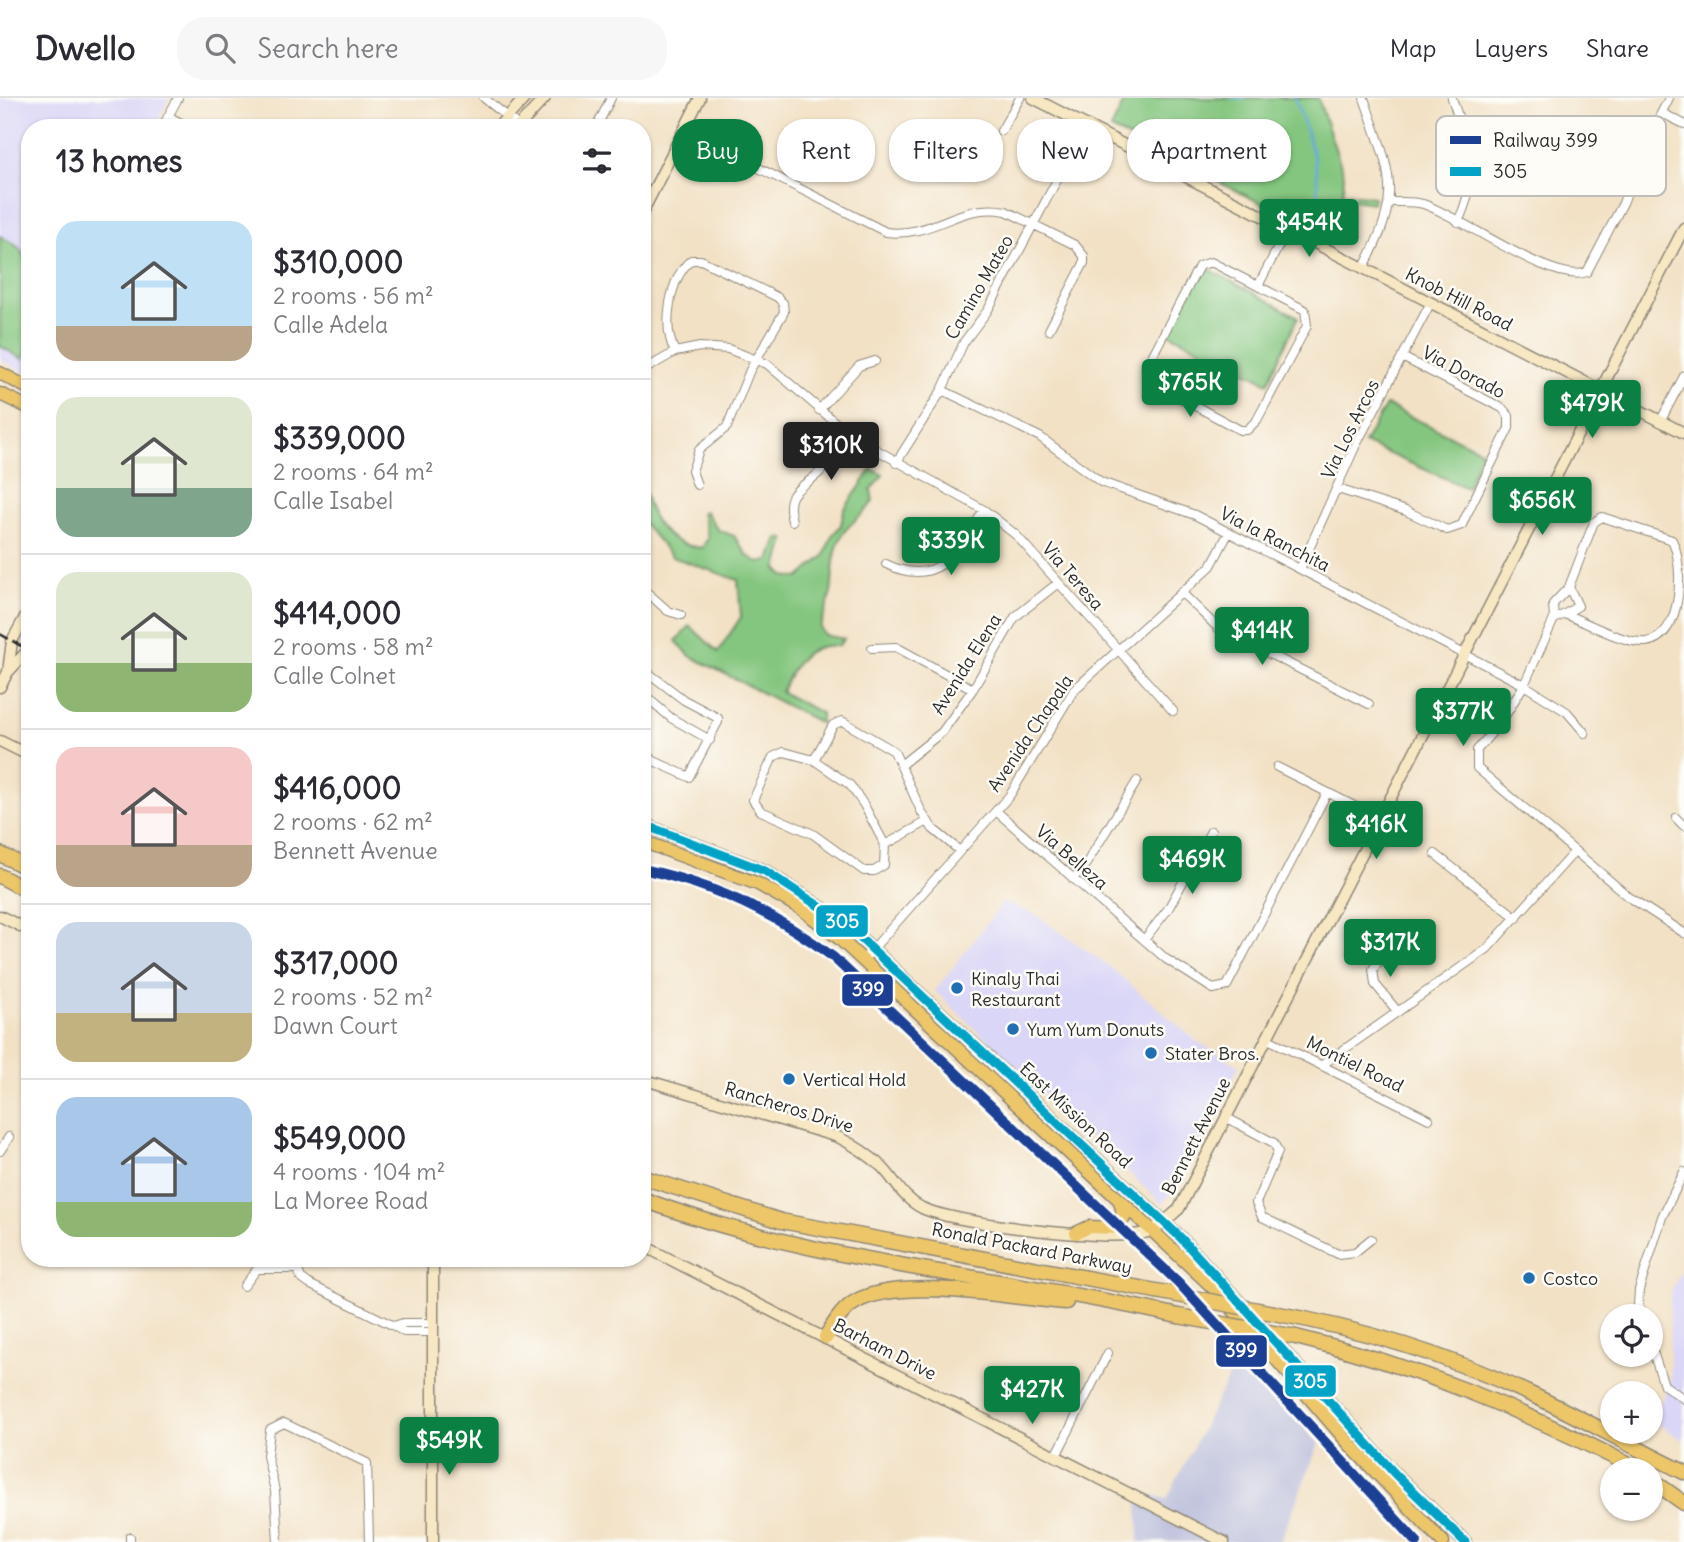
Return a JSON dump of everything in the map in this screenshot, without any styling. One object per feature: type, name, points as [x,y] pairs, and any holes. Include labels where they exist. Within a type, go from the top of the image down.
[{"type":"highway","points":[[0,854],[21,864]]},
{"type":"highway","points":[[0,876],[21,887]]},
{"type":"highway","name":"Ronald Packard Parkway","points":[[651,1180],[781,1221],[1275,1313],[1383,1338],[1458,1363],[1528,1392],[1682,1471]]},
{"type":"highway","points":[[651,1202],[719,1225],[784,1242],[1296,1337],[1394,1363],[1465,1388],[1564,1431],[1616,1458]]},
{"type":"highway","points":[[826,1338],[841,1314],[858,1300],[904,1290],[1148,1309]]},
{"type":"highway","points":[[1663,1484],[1684,1493]]},
{"type":"highway","points":[[1663,1488],[1684,1503]]},
{"type":"main road","points":[[0,373],[21,382]]},
{"type":"main road","points":[[0,394],[21,404]]},
{"type":"main road","name":"East Mission Road","points":[[651,827],[736,857],[765,871],[822,906],[873,949],[1206,1263],[1281,1352],[1428,1508],[1465,1542]]},
{"type":"main road","name":"East Mission Road","points":[[651,844],[734,872],[781,895],[820,923],[863,960],[1218,1292],[1408,1507],[1443,1542]]},
{"type":"main road","points":[[997,1086],[1021,1096],[1028,1094]]},
{"type":"main road","points":[[1076,1233],[1089,1227],[1118,1228],[1124,1218],[1120,1200]]},
{"type":"main road","points":[[1408,1507],[1423,1510],[1428,1508]]},
{"type":"street","points":[[166,119],[178,98]]},
{"type":"street","points":[[484,98],[511,119]]},
{"type":"street","points":[[505,119],[525,98]]},
{"type":"street","points":[[525,119],[545,98]]},
{"type":"street","points":[[600,119],[611,98]]},
{"type":"street","points":[[690,119],[700,98]]},
{"type":"street","points":[[1003,128],[1020,98]]},
{"type":"street","name":"Knob Hill Road","points":[[1033,98],[1074,119]]},
{"type":"street","points":[[1363,270],[1384,229],[1390,202],[1388,167],[1364,98]]},
{"type":"street","points":[[1452,98],[1458,116]]},
{"type":"street","points":[[1660,116],[1670,98]]},
{"type":"street","points":[[1662,113],[1684,124]]},
{"type":"street","points":[[168,116],[174,119]]},
{"type":"street","name":"Knob Hill Road","points":[[1113,139],[1684,433]]},
{"type":"street","points":[[651,196],[672,156]]},
{"type":"street","points":[[763,170],[886,232],[903,234],[928,230],[973,210],[1006,211],[1075,245],[1084,256],[1084,263],[1049,330]]},
{"type":"street","name":"Camino Mateo","points":[[896,463],[942,390],[964,342],[988,310],[1056,182]]},
{"type":"street","points":[[1458,222],[1470,196]]},
{"type":"street","points":[[1390,202],[1424,204],[1571,275],[1587,272],[1625,196]]},
{"type":"street","name":"Bennett Avenue","points":[[1153,1231],[1179,1209],[1684,228]]},
{"type":"street","points":[[1258,286],[1286,230]]},
{"type":"street","points":[[675,352],[668,339],[668,305],[687,263],[701,260],[780,299],[784,312],[750,370],[727,427],[699,450],[692,471],[697,485]]},
{"type":"street","points":[[1211,262],[1258,286],[1305,310],[1307,326],[1254,426],[1240,429],[1153,383],[1146,368],[1199,266],[1211,262]]},
{"type":"street","name":"Via Los Arcos","points":[[1300,569],[1355,447],[1430,304]]},
{"type":"street","name":"Via Teresa","points":[[651,366],[675,352],[699,347],[729,349],[758,359],[850,435],[984,510],[1016,535],[1173,711]]},
{"type":"street","name":"Via Dorado","points":[[1338,489],[1406,511],[1447,530],[1462,525],[1509,428],[1509,416],[1502,408],[1402,358]]},
{"type":"street","points":[[819,410],[859,366],[876,361]]},
{"type":"street","points":[[1660,422],[1684,376]]},
{"type":"street","name":"Via la Ranchita","points":[[942,390],[1040,438],[1101,482],[1162,502],[1229,532],[1524,685],[1560,706],[1585,733]]},
{"type":"street","points":[[792,521],[790,499],[797,488],[824,468],[850,435]]},
{"type":"street","points":[[886,564],[908,572],[926,572],[942,566],[956,554],[984,510]]},
{"type":"street","points":[[1565,614],[1633,641],[1647,642],[1666,634],[1679,618],[1684,562],[1679,547],[1672,540],[1602,517],[1594,522],[1569,587],[1553,604],[1554,620],[1524,685],[1503,719],[1477,750],[1477,768],[1629,897],[1684,933]]},
{"type":"street","name":"Avenida Chapala","points":[[863,960],[996,811],[1026,771],[1074,690],[1211,566],[1229,532]]},
{"type":"street","name":"Avenida Elena","points":[[902,764],[942,732],[973,689],[1015,617],[1058,583]]},
{"type":"street","points":[[1554,620],[1578,606],[1569,587]]},
{"type":"street","points":[[1183,594],[1218,628],[1368,704]]},
{"type":"street","points":[[651,596],[668,611],[681,615]]},
{"type":"street","points":[[8,672],[12,641],[21,624]]},
{"type":"street","points":[[872,648],[896,647],[973,689]]},
{"type":"street","points":[[0,687],[8,672],[21,658]]},
{"type":"street","points":[[651,675],[684,700],[718,718],[710,740],[687,778],[651,756]]},
{"type":"street","points":[[651,701],[671,718],[710,740]]},
{"type":"street","points":[[814,760],[833,725],[842,721],[884,743],[902,764],[928,821],[960,851]]},
{"type":"street","points":[[0,741],[21,752]]},
{"type":"street","points":[[789,752],[814,760],[850,785],[885,845],[884,865],[874,871],[864,871],[813,834],[767,814],[753,800],[773,757],[789,752]]},
{"type":"street","points":[[1277,767],[1380,819]]},
{"type":"street","points":[[1073,878],[1086,864],[1137,781]]},
{"type":"street","name":"Via Belleza","points":[[996,811],[1144,940],[1195,980],[1213,989],[1227,986],[1328,793]]},
{"type":"street","points":[[1676,818],[1684,826]]},
{"type":"street","points":[[885,845],[928,821]]},
{"type":"street","points":[[1144,940],[1168,909],[1211,831]]},
{"type":"street","points":[[1322,1065],[1487,949],[1575,851]]},
{"type":"street","points":[[1435,854],[1517,918]]},
{"type":"street","points":[[0,916],[21,926]]},
{"type":"street","points":[[1390,946],[1373,969],[1375,984],[1398,1012]]},
{"type":"street","name":"Montiel Road","points":[[1266,1038],[1430,1119]]},
{"type":"street","name":"Rancheros Drive","points":[[651,1082],[838,1137],[874,1160],[903,1195],[923,1208],[1030,1230],[1131,1236],[1153,1231]]},
{"type":"street","points":[[1227,1118],[1274,1143],[1278,1152],[1256,1203],[1262,1217],[1338,1254],[1355,1252],[1371,1238]]},
{"type":"street","points":[[0,1151],[9,1137]]},
{"type":"street","points":[[1638,1304],[1639,1290],[1661,1217],[1684,1172]]},
{"type":"street","name":"Barham Drive","points":[[651,1250],[1224,1542]]},
{"type":"street","points":[[433,1267],[433,1542]]},
{"type":"street","points":[[244,1286],[257,1269],[295,1269],[309,1284],[394,1326],[403,1323],[433,1327]]},
{"type":"street","points":[[1056,1456],[1108,1353]]},
{"type":"street","points":[[1658,1367],[1664,1385],[1684,1399]]},
{"type":"street","points":[[278,1542],[275,1491],[267,1457],[270,1430],[284,1423],[367,1463],[369,1542]]},
{"type":"shaded area","points":[[0,98],[169,98],[159,119],[21,119],[21,370],[0,360]]},
{"type":"shaded area","points":[[1003,902],[1036,915],[1110,967],[1195,1040],[1239,1066],[1172,1193],[1162,1204],[935,991]]},
{"type":"shaded area","points":[[1684,1266],[1684,1441],[1663,1427],[1663,1397],[1670,1383],[1670,1293]]},
{"type":"shaded area","points":[[1241,1352],[1319,1444],[1280,1542],[1139,1542],[1138,1491],[1167,1499]]},
{"type":"green space","points":[[1126,98],[1318,98],[1344,175],[1343,193],[1374,197],[1373,203],[1344,199],[1342,219],[1330,237],[1218,182],[1291,182],[1291,119],[1127,119],[1127,137],[1113,130]]},
{"type":"green space","points":[[0,236],[21,251],[21,358],[0,346]]},
{"type":"green space","points":[[1203,269],[1209,269],[1298,317],[1268,383],[1168,333]]},
{"type":"green space","points":[[1386,405],[1482,451],[1467,488],[1364,443]]},
{"type":"green space","points":[[872,469],[883,475],[871,491],[873,501],[847,528],[835,555],[830,596],[820,627],[824,635],[844,639],[838,646],[817,648],[809,652],[795,665],[781,692],[821,713],[821,723],[690,656],[676,641],[690,626],[718,652],[741,617],[738,580],[672,557],[651,532],[651,512],[657,524],[671,538],[702,548],[708,538],[702,513],[705,511],[718,530],[734,536],[748,556],[759,563],[770,560],[778,538],[785,539],[777,569],[784,576],[799,578],[824,556],[832,536],[841,525],[844,510]]},
{"type":"waterway","points":[[1232,98],[1244,98]]},
{"type":"waterway","points":[[1295,98],[1315,164],[1318,198],[1311,231]]},
{"type":"railway","points":[[0,634],[21,646]]},
{"type":"rail line","name":"399","points":[[651,871],[694,883],[743,902],[789,927],[833,957],[1178,1282],[1417,1542]]},
{"type":"transit line","name":"305","points":[[651,827],[765,871],[842,921],[1181,1238],[1395,1474],[1465,1542]]},
{"type":"place","name":"Kinaly Thai Restaurant","points":[[957,988]]},
{"type":"place","name":"Yum Yum Donuts","points":[[1013,1029]]},
{"type":"place","name":"Stater Bros.","points":[[1151,1053]]},
{"type":"place","name":"Vertical Hold","points":[[789,1079]]},
{"type":"place","name":"Costco","points":[[1529,1278]]}]
